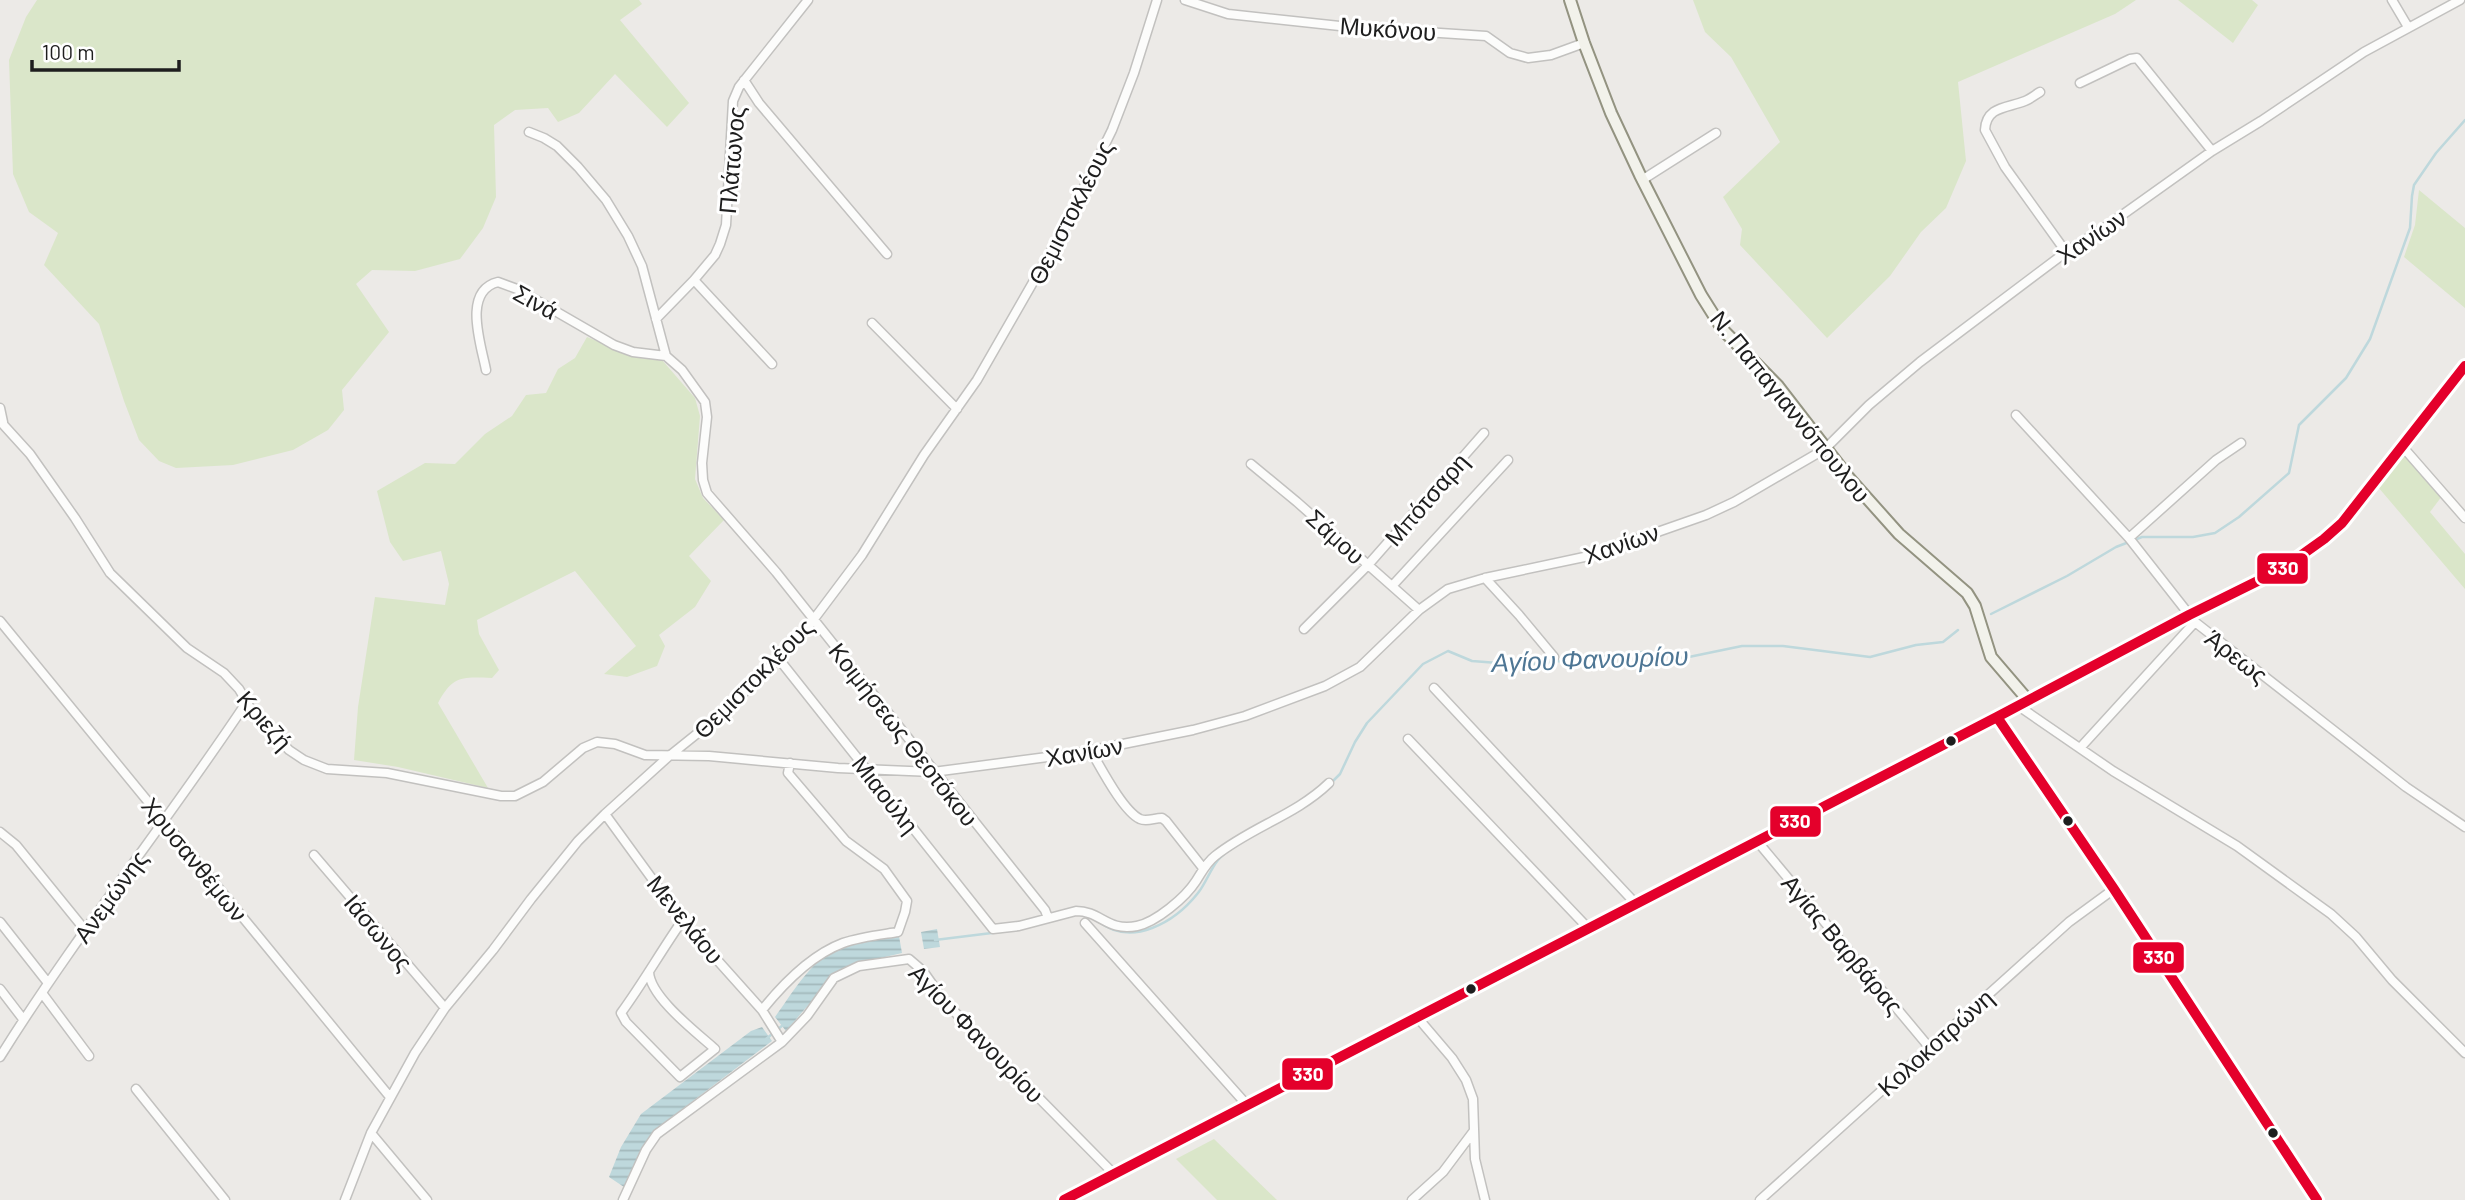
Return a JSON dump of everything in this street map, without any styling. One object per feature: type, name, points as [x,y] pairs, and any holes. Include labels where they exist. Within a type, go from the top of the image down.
[{"type":"main road","name":"Ν. Παπαγιαννόπουλου","points":[[1570,0],[1611,113],[1642,180],[1701,295],[1723,330],[1778,386],[1825,449],[1899,534],[1967,593],[1975,606],[1991,657],[2027,699]]},
{"type":"main road","points":[[1064,1200],[1997,717],[2027,699],[2192,618],[2282,569],[2324,540],[2342,523],[2465,366]]},
{"type":"main road","points":[[1997,717],[2114,889],[2317,1200]]},
{"type":"street","name":"Πλάτωνος","points":[[656,319],[715,255],[726,225],[733,101],[744,80],[808,0]]},
{"type":"street","name":"Θεμιστοκλέους","points":[[345,1200],[371,1133],[415,1053],[445,1009],[578,841],[668,757],[724,712],[802,635],[862,555],[924,455],[977,380],[1040,273],[1098,162],[1135,73],[1157,0]]},
{"type":"street","name":"Μυκόνου","points":[[1185,0],[1228,14],[1349,27],[1486,36],[1510,53],[1528,58],[1551,55],[1584,43]]},
{"type":"street","points":[[2392,0],[2408,27]]},
{"type":"street","name":"Χανίων","points":[[668,757],[709,757],[933,772],[1091,751],[1193,730],[1245,716],[1325,685],[1360,667],[1419,610],[1448,589],[1485,578],[1589,556],[1706,515],[1734,502],[1825,449],[1869,405],[1920,362],[2066,252],[2212,151],[2364,52],[2460,0]]},
{"type":"street","points":[[2080,83],[2137,58],[2212,151]]},
{"type":"street","points":[[744,80],[759,103],[887,254]]},
{"type":"street","points":[[2040,92],[2024,102],[2008,104],[1995,111],[1987,120],[1985,130],[2006,167],[2066,252]]},
{"type":"street","points":[[733,101],[744,96],[759,103]]},
{"type":"street","name":"Κοιμήσεως Θεοτόκου","points":[[529,132],[557,146],[606,200],[628,236],[642,266],[666,356],[682,370],[705,402],[708,417],[702,463],[707,493],[776,572],[1045,910],[1048,918]]},
{"type":"street","points":[[1642,180],[1716,133]]},
{"type":"street","points":[[694,280],[772,365]]},
{"type":"street","name":"Σινά","points":[[486,370],[475,310],[486,287],[498,282],[517,289],[614,345],[633,352],[666,356]]},
{"type":"street","points":[[872,323],[957,409]]},
{"type":"street","points":[[0,408],[2,422]]},
{"type":"street","name":"Άρεως","points":[[2017,415],[2130,539],[2192,618],[2406,787],[2465,827]]},
{"type":"street","name":"Κριεζή","points":[[2,422],[52,484],[110,573],[187,648],[225,673],[239,689],[246,703],[289,750],[316,765],[327,769],[387,773],[501,796],[515,796],[543,782],[583,748],[597,742],[615,744],[645,755],[668,757]]},
{"type":"street","name":"Μπότσαρη","points":[[1304,629],[1368,565],[1484,433]]},
{"type":"street","points":[[2130,539],[2216,460],[2241,443]]},
{"type":"street","points":[[2402,446],[2465,518]]},
{"type":"street","points":[[1393,585],[1508,460]]},
{"type":"street","name":"Σάμου","points":[[1251,464],[1419,610]]},
{"type":"street","points":[[1485,578],[1554,657]]},
{"type":"street","points":[[2080,748],[2192,618]]},
{"type":"street","name":"Χρυσανθέμων","points":[[0,621],[390,1097]]},
{"type":"street","name":"Μιαούλη","points":[[778,658],[993,929],[1048,918]]},
{"type":"street","points":[[1434,688],[1636,904]]},
{"type":"street","name":"Ανεμώνης","points":[[0,1057],[48,983],[246,703]]},
{"type":"street","points":[[2017,705],[2113,771],[2237,846],[2331,914],[2465,1053]]},
{"type":"street","points":[[1408,739],[1588,928]]},
{"type":"street","points":[[1091,751],[1135,815],[1148,821],[1162,818],[1166,821],[1203,868]]},
{"type":"street","points":[[762,1010],[774,995],[810,962],[829,949],[853,940],[898,932],[907,901],[884,869],[846,841],[800,789],[789,773],[790,763]]},
{"type":"street","points":[[1048,918],[1085,911],[1121,928],[1138,926],[1154,919],[1169,909],[1195,883],[1203,868],[1216,855],[1257,828],[1296,810],[1329,783]]},
{"type":"street","name":"Μενελάου","points":[[605,814],[682,921],[762,1010],[780,1039]]},
{"type":"street","points":[[0,832],[16,845],[85,930]]},
{"type":"street","name":"Αγίας Βαρβάρας","points":[[1757,841],[1929,1047]]},
{"type":"street","name":"Ιάσωνος","points":[[314,855],[445,1009]]},
{"type":"street","name":"Κολοκοτρώνη","points":[[1760,1200],[2069,922],[2114,889]]},
{"type":"street","points":[[649,972],[649,981],[662,998],[715,1049],[680,1076],[621,1013],[682,921]]},
{"type":"street","points":[[0,922],[48,983]]},
{"type":"street","points":[[1084,923],[1247,1105]]},
{"type":"street","name":"Αγίου Φανουρίου","points":[[623,1200],[646,1150],[657,1134],[807,1016],[834,978],[859,966],[908,959],[923,971],[942,999],[1114,1174]]},
{"type":"street","points":[[0,989],[23,1019]]},
{"type":"street","points":[[42,993],[89,1056]]},
{"type":"street","points":[[1417,1017],[1452,1058],[1466,1080],[1473,1099],[1475,1159],[1485,1200]]},
{"type":"street","points":[[136,1089],[225,1200]]},
{"type":"street","points":[[1412,1200],[1443,1172],[1473,1132]]},
{"type":"street","points":[[371,1133],[426,1200]]},
{"type":"green space","points":[[37,0],[639,0],[642,4],[620,20],[689,103],[667,127],[615,74],[579,113],[558,122],[548,108],[515,110],[494,125],[496,197],[483,228],[460,259],[415,271],[372,270],[356,284],[389,332],[342,390],[344,410],[328,430],[293,450],[233,465],[176,468],[159,461],[139,440],[99,324],[44,265],[58,233],[29,212],[13,174],[9,60],[26,17]]},
{"type":"green space","points":[[1693,0],[2136,0],[2115,14],[1958,82],[1966,161],[1946,208],[1921,232],[1890,276],[1827,338],[1740,245],[1742,229],[1723,197],[1780,142],[1731,57],[1705,32]]},
{"type":"green space","points":[[2178,0],[2252,0],[2258,5],[2233,43]]},
{"type":"green space","points":[[2419,190],[2465,228],[2465,308],[2404,257],[2415,225]]},
{"type":"green space","points":[[587,337],[639,358],[662,360],[695,398],[700,416],[695,479],[703,498],[724,520],[689,556],[711,581],[695,607],[659,635],[665,646],[657,666],[627,677],[604,674],[636,646],[575,571],[477,620],[479,634],[499,670],[492,678],[459,680],[449,687],[438,703],[488,788],[398,767],[354,760],[358,707],[375,597],[445,605],[449,584],[441,551],[403,561],[390,542],[377,491],[425,463],[455,464],[485,434],[512,416],[526,395],[546,393],[558,369],[575,358]]},
{"type":"green space","points":[[2409,457],[2442,496],[2430,512],[2465,554],[2465,589],[2378,487],[2400,458]]},
{"type":"green space","points":[[1214,1139],[1277,1200],[1217,1200],[1176,1159]]},
{"type":"water","points":[[937,929],[940,947],[924,949],[921,932]]},
{"type":"water","points":[[899,936],[902,953],[855,964],[834,975],[786,1031],[775,1017],[797,986],[823,957],[845,945]]},
{"type":"water","points":[[762,1027],[772,1041],[656,1129],[624,1187],[609,1177],[621,1147],[641,1114],[751,1031]]},
{"type":"waterway","name":"Αγίου Φανουρίου","points":[[1991,614],[2067,576],[2116,547],[2142,537],[2193,537],[2215,533],[2239,517],[2289,473],[2299,425],[2346,378],[2370,339],[2410,228],[2414,185],[2436,153],[2465,120]]},
{"type":"waterway","name":"Αγίου Φανουρίου","points":[[1332,782],[1340,774],[1367,723],[1423,664],[1448,651],[1472,661],[1524,665],[1643,652],[1684,658],[1742,646],[1783,646],[1870,657],[1916,645],[1943,642],[1958,630]]},
{"type":"waterway","name":"Αγίου Φανουρίου","points":[[1295,813],[1321,795]]},
{"type":"waterway","name":"Αγίου Φανουρίου","points":[[1098,921],[1111,929],[1125,932],[1139,932],[1165,922],[1188,904],[1201,889],[1218,860],[1240,843]]},
{"type":"waterway","name":"Αγίου Φανουρίου","points":[[935,940],[1008,931]]},
{"type":"waterway","name":"Αγίου Φανουρίου","points":[[766,1039],[783,1025]]},
{"type":"transit line","name":"330","points":[[1064,1200],[2282,569],[2342,523],[2465,366]]},
{"type":"transit line","name":"330","points":[[1997,717],[2114,889],[2317,1200]]}]
